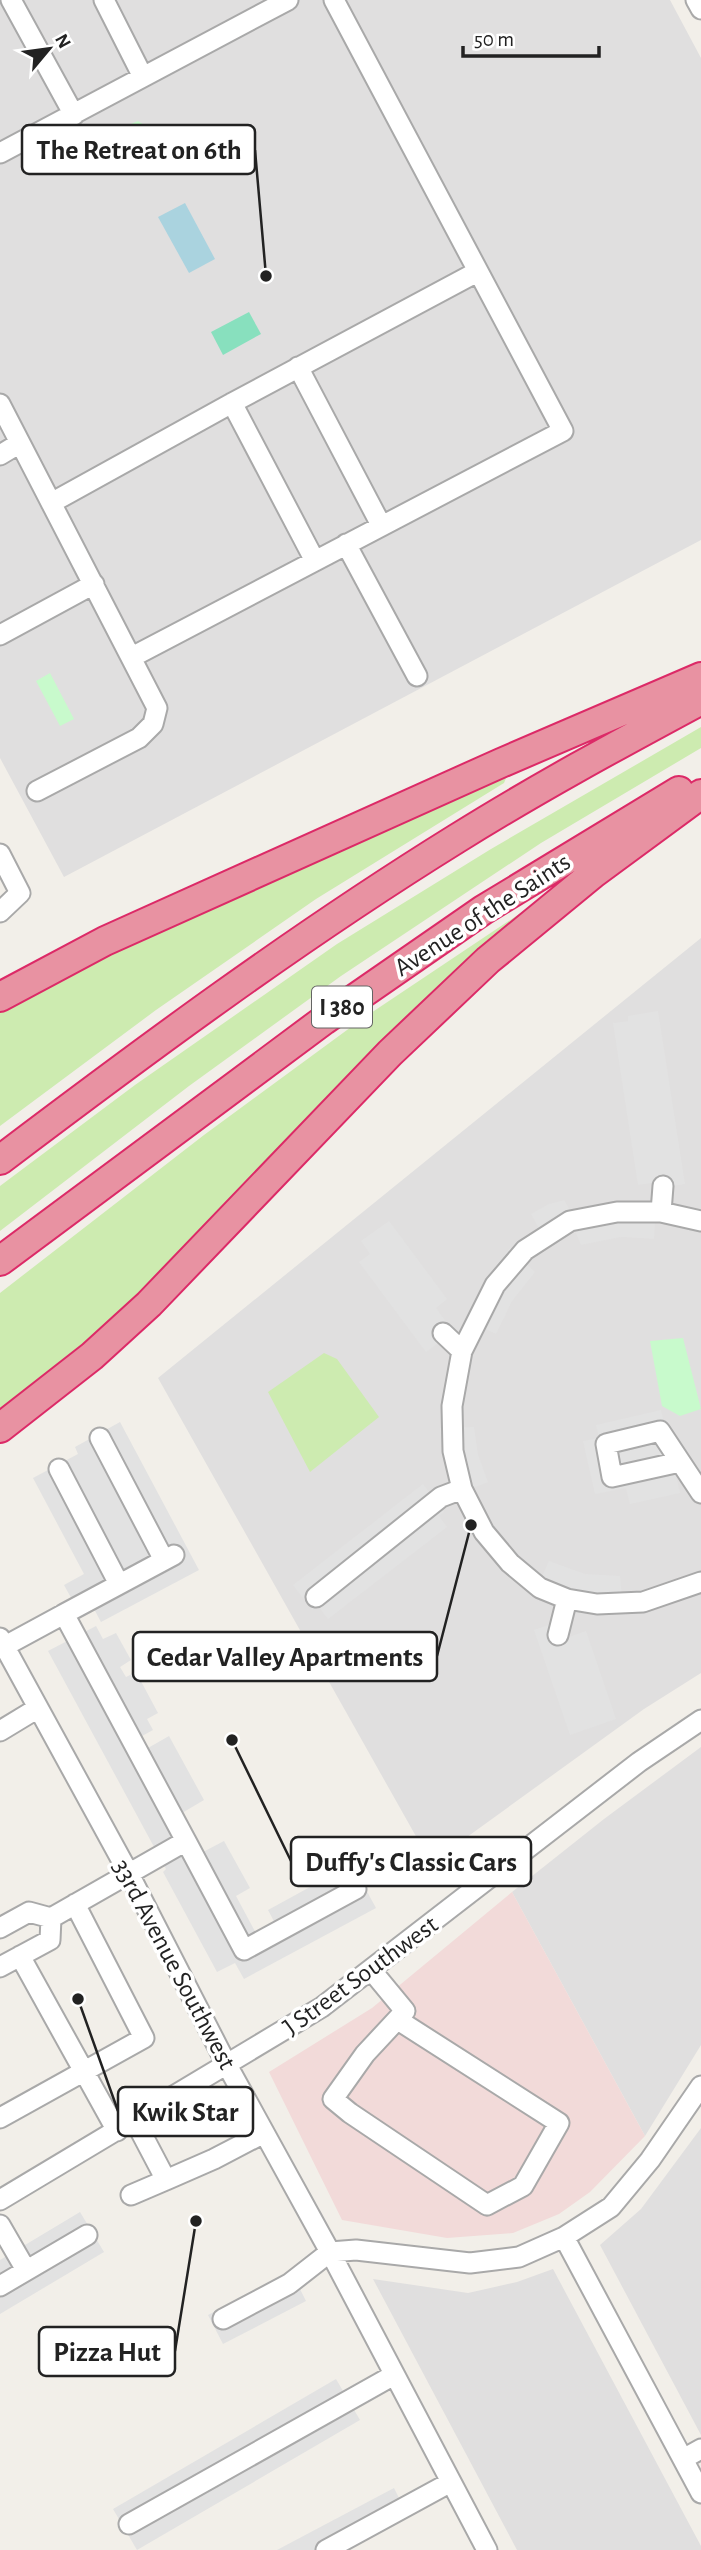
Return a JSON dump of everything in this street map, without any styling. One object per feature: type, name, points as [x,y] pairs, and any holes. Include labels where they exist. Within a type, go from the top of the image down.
[{"type":"highway","points":[[0,997],[105,941],[501,763],[701,677]]},
{"type":"highway","points":[[0,1160],[114,1073],[291,948],[457,838],[701,700]]},
{"type":"highway","name":"Avenue of the Saints","points":[[0,1261],[314,1027],[483,910],[701,778]]},
{"type":"highway","points":[[0,1428],[92,1356],[149,1304],[390,1053],[488,960],[594,873],[701,794]]},
{"type":"street","points":[[11,0],[74,115]]},
{"type":"street","points":[[104,0],[143,77]]},
{"type":"street","points":[[0,153],[288,0]]},
{"type":"street","points":[[132,657],[563,431],[334,0]]},
{"type":"street","points":[[696,0],[701,9]]},
{"type":"street","points":[[51,503],[477,272]]},
{"type":"street","points":[[298,367],[381,525]]},
{"type":"street","points":[[232,403],[315,561]]},
{"type":"street","points":[[0,404],[157,708],[153,724],[139,738],[37,791]]},
{"type":"street","points":[[0,454],[20,443]]},
{"type":"street","points":[[346,544],[417,676]]},
{"type":"street","points":[[0,635],[94,584]]},
{"type":"street","points":[[0,854],[20,893],[0,912]]},
{"type":"street","points":[[661,1212],[663,1186]]},
{"type":"street","points":[[701,1221],[661,1212],[617,1212],[570,1221],[525,1250],[495,1285],[461,1351],[452,1406],[453,1451],[462,1489],[484,1532],[510,1563],[540,1588],[567,1599],[597,1604],[643,1602],[701,1582]]},
{"type":"street","points":[[443,1334],[461,1351]]},
{"type":"street","points":[[2,1642],[64,1614],[170,1557],[100,1438]]},
{"type":"street","points":[[680,1462],[701,1493]]},
{"type":"street","points":[[59,1469],[119,1584]]},
{"type":"street","points":[[316,1597],[441,1497],[462,1489]]},
{"type":"street","points":[[558,1635],[567,1599]]},
{"type":"street","points":[[64,1614],[244,1950],[356,1889]]},
{"type":"street","name":"33rd Avenue Southwest","points":[[2,1642],[128,1872],[227,2065],[330,2252],[487,2550]]},
{"type":"street","points":[[0,1731],[38,1709]]},
{"type":"street","name":"J Street Southwest","points":[[0,2200],[322,2007],[639,1762],[701,1720]]},
{"type":"street","points":[[0,1928],[29,1912],[51,1918],[186,1841]]},
{"type":"street","points":[[0,2118],[144,2038],[75,1904]]},
{"type":"street","points":[[0,1967],[50,1940],[51,1918]]},
{"type":"street","points":[[20,1956],[117,2132]]},
{"type":"street","points":[[372,1971],[405,2011],[365,2054],[333,2099],[487,2205],[523,2186],[559,2123],[398,2020]]},
{"type":"street","points":[[223,2319],[289,2284],[330,2252],[356,2250],[470,2263],[519,2257],[564,2237],[611,2207],[650,2160],[701,2085]]},
{"type":"street","points":[[135,2121],[166,2180]]},
{"type":"street","points":[[131,2196],[264,2133]]},
{"type":"street","points":[[0,2225],[26,2270]]},
{"type":"street","points":[[0,2286],[87,2235]]},
{"type":"street","points":[[564,2237],[701,2493]]},
{"type":"street","points":[[129,2524],[394,2375]]},
{"type":"street","points":[[682,2459],[701,2449]]},
{"type":"street","points":[[326,2550],[451,2483]]},
{"type":"shaded area","points":[[0,0],[670,0],[701,58],[701,540],[64,877],[0,758]]},
{"type":"shaded area","points":[[701,938],[701,1673],[644,1709],[431,1863],[158,1378]]},
{"type":"shaded area","points":[[658,1011],[685,1184],[654,1189],[653,1183],[638,1185],[613,1023],[628,1021],[628,1016]]},
{"type":"shaded area","points":[[564,1200],[571,1212],[656,1203],[654,1239],[621,1237],[581,1245],[575,1231],[547,1244],[531,1214],[549,1204]]},
{"type":"shaded area","points":[[389,1221],[447,1299],[436,1308],[449,1326],[442,1340],[426,1352],[359,1262],[370,1254],[361,1241]]},
{"type":"shaded area","points":[[510,1248],[535,1272],[512,1301],[496,1334],[466,1320],[485,1280]]},
{"type":"shaded area","points":[[661,1410],[680,1493],[630,1504],[626,1488],[595,1494],[583,1441],[599,1438],[596,1425]]},
{"type":"shaded area","points":[[120,1422],[199,1570],[101,1622],[93,1607],[80,1614],[64,1585],[84,1574],[33,1478],[78,1454],[75,1447]]},
{"type":"shaded area","points":[[474,1427],[478,1455],[488,1482],[455,1495],[444,1460],[440,1428]]},
{"type":"shaded area","points":[[423,1484],[444,1512],[439,1516],[447,1527],[328,1619],[318,1606],[312,1610],[293,1585]]},
{"type":"shaded area","points":[[549,1561],[585,1574],[620,1576],[623,1609],[535,1592]]},
{"type":"shaded area","points":[[563,1620],[569,1637],[586,1631],[616,1719],[570,1735],[534,1630]]},
{"type":"shaded area","points":[[96,1626],[103,1639],[116,1633],[131,1660],[120,1667],[126,1677],[136,1672],[158,1713],[147,1719],[153,1730],[142,1736],[148,1748],[169,1736],[204,1800],[182,1813],[203,1852],[224,1841],[250,1888],[236,1896],[257,1935],[276,1925],[268,1910],[352,1864],[376,1908],[244,1979],[235,1963],[217,1972],[163,1872],[166,1869],[48,1651]]},
{"type":"shaded area","points":[[701,1747],[701,2045],[645,2136],[512,1892]]},
{"type":"shaded area","points":[[512,1892],[645,2136],[590,2192],[559,2214],[513,2233],[447,2238],[342,2220],[269,2072],[372,2008]]},
{"type":"shaded area","points":[[701,2128],[701,2435],[600,2245],[641,2209]]},
{"type":"shaded area","points":[[80,2212],[104,2252],[0,2314],[0,2260]]},
{"type":"shaded area","points":[[553,2269],[701,2550],[517,2550],[373,2279],[468,2293],[517,2282]]},
{"type":"shaded area","points":[[291,2271],[306,2301],[223,2344],[208,2315]]},
{"type":"shaded area","points":[[336,2379],[360,2420],[137,2550],[113,2509]]},
{"type":"shaded area","points":[[394,2488],[408,2516],[344,2550],[277,2550]]},
{"type":"green space","points":[[138,121],[149,128],[158,124],[166,139],[122,160],[108,134]]},
{"type":"green space","points":[[249,312],[261,334],[223,355],[211,332]]},
{"type":"green space","points":[[50,673],[74,719],[60,726],[36,681]]},
{"type":"green space","points":[[701,727],[701,748],[541,843],[341,976],[189,1086],[0,1231],[0,1186],[135,1085],[337,944],[491,849]]},
{"type":"green space","points":[[502,772],[506,778],[504,783],[316,899],[156,1010],[0,1126],[0,1009],[123,944]]},
{"type":"green space","points":[[555,890],[126,1308],[0,1415],[0,1293],[204,1135],[362,1019]]},
{"type":"green space","points":[[683,1338],[701,1409],[680,1416],[662,1406],[650,1341]]},
{"type":"green space","points":[[324,1353],[337,1359],[379,1417],[310,1472],[268,1392]]},
{"type":"water","points":[[185,203],[215,259],[189,273],[158,217]]},
{"type":"place","name":"The Retreat on 6th","points":[[266,276]]},
{"type":"place","name":"Cedar Valley Apartments","points":[[471,1525]]},
{"type":"place","name":"Duffy's Classic Cars","points":[[232,1740]]},
{"type":"place","name":"Kwik Star","points":[[78,1999]]},
{"type":"place","name":"Pizza Hut","points":[[196,2221]]}]
